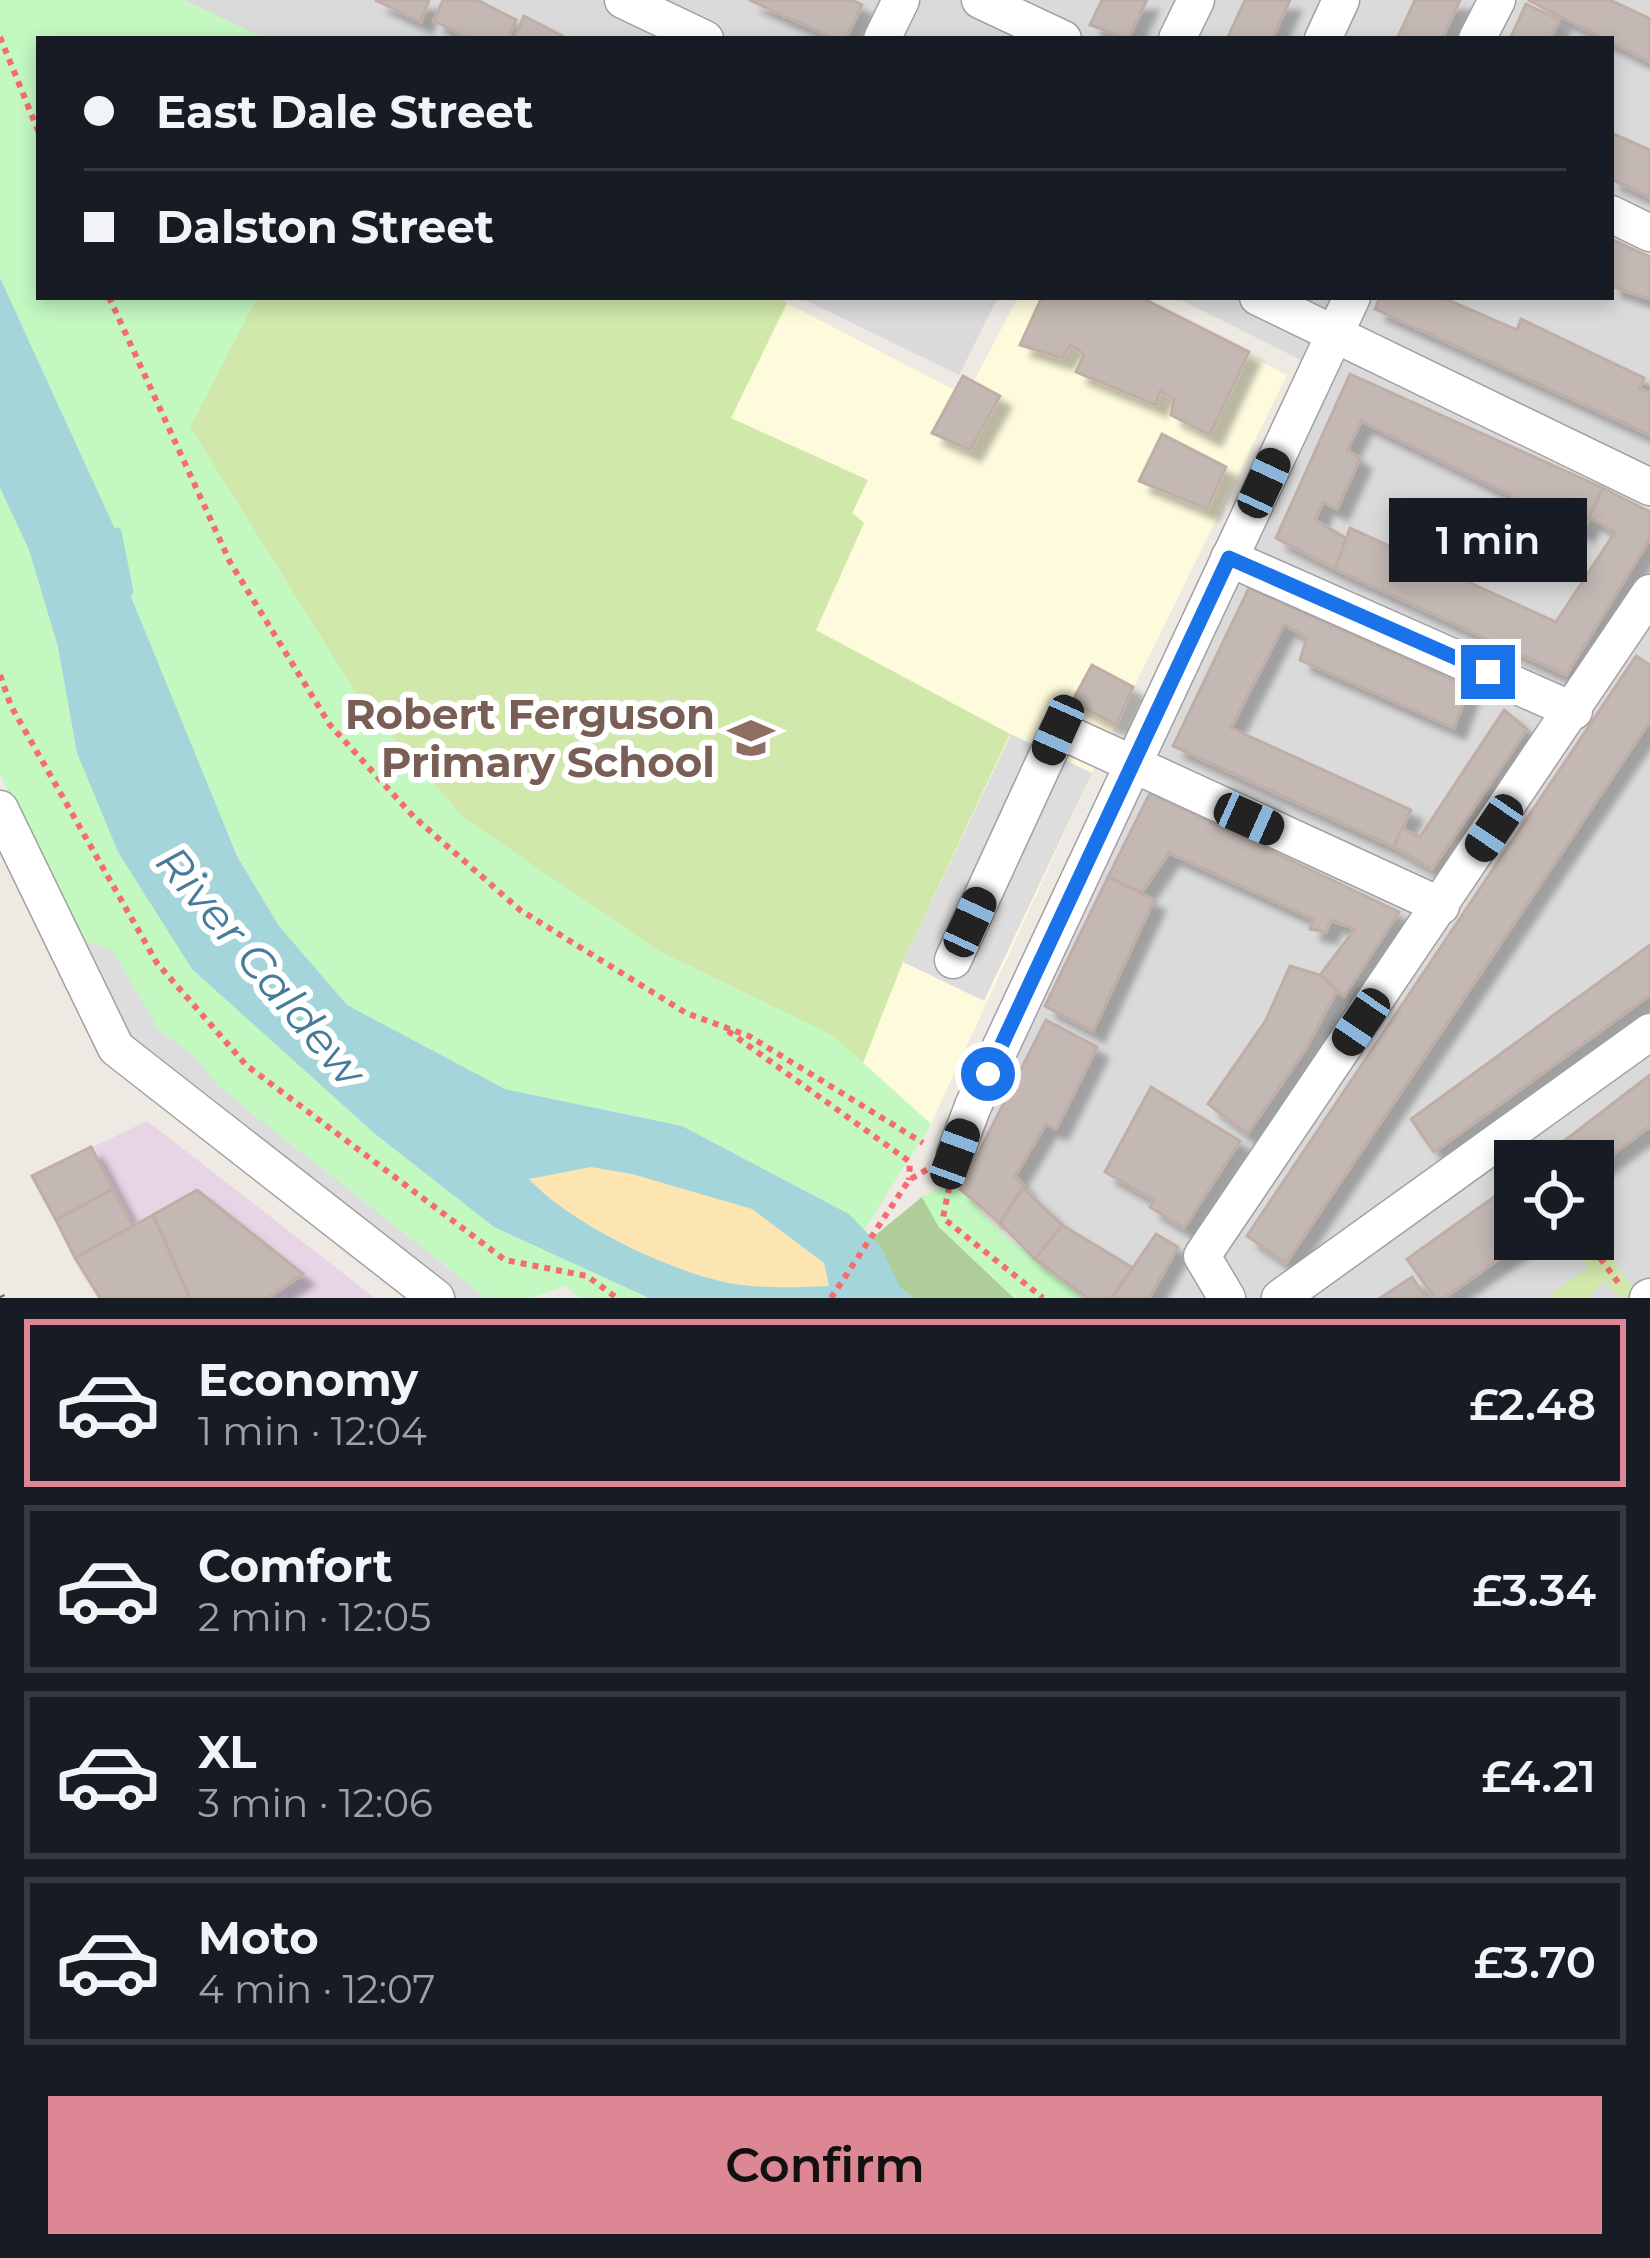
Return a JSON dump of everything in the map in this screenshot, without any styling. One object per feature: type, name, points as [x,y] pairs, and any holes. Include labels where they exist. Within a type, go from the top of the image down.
[{"type":"street","points":[[623,0],[699,36]]},
{"type":"street","points":[[883,36],[901,0]]},
{"type":"street","points":[[980,0],[1045,21]]},
{"type":"street","points":[[1178,36],[1196,0]]},
{"type":"street","points":[[1324,36],[1341,0]]},
{"type":"street","points":[[1478,36],[1496,0]]},
{"type":"street","points":[[1614,215],[1650,233]]},
{"type":"street","points":[[1264,300],[1650,487]]},
{"type":"street","points":[[955,1154],[973,1106],[1351,300]]},
{"type":"street","points":[[1229,558],[1574,711]]},
{"type":"street","points":[[1227,1298],[1202,1256],[1650,593]]},
{"type":"street","points":[[953,960],[1058,730],[1441,906]]},
{"type":"street","points":[[0,808],[116,1048],[436,1298]]},
{"type":"street","points":[[1280,1298],[1650,1032]]},
{"type":"path","points":[[0,37],[36,126]]},
{"type":"path","points":[[110,300],[230,562],[330,725],[414,817],[520,910],[686,1013],[749,1036],[921,1142],[955,1154],[943,1218],[1043,1298]]},
{"type":"path","points":[[0,675],[10,706],[157,963],[247,1066],[505,1260],[587,1276],[617,1298]]},
{"type":"path","points":[[721,1026],[910,1162],[909,1180],[831,1298]]},
{"type":"path","points":[[1602,1260],[1630,1298]]},
{"type":"shaded area","points":[[184,0],[1650,0],[1650,1298],[1148,1298],[1000,1229],[964,1146],[1303,361],[1181,300],[1614,300],[1614,36],[260,36]]},
{"type":"shaded area","name":"Robert Ferguson Primary School","points":[[259,300],[781,300],[966,396],[1016,300],[1140,300],[1287,375],[1092,773],[931,1124],[832,1035]]},
{"type":"shaded area","points":[[805,300],[996,300],[959,375]]},
{"type":"shaded area","points":[[1011,734],[1092,773],[984,1001],[903,962]]},
{"type":"shaded area","points":[[79,938],[112,950],[159,1030],[194,1056],[219,1087],[486,1298],[447,1298],[134,1045]]},
{"type":"shaded area","points":[[147,1121],[375,1298],[98,1298],[39,1173]]},
{"type":"green space","points":[[0,0],[184,0],[260,36],[36,36],[36,300],[255,300],[190,427],[362,703],[464,818],[657,950],[832,1035],[931,1124],[864,1230],[849,1214],[682,1126],[505,1089],[347,1005],[279,926],[238,856],[129,592],[120,540],[0,278]]},
{"type":"green space","name":"Robert Ferguson Primary School","points":[[255,300],[787,303],[731,418],[868,480],[852,513],[864,523],[816,630],[1010,734],[903,962],[863,1063],[831,1035],[657,950],[464,818],[362,703],[190,427]]},
{"type":"green space","points":[[0,488],[29,550],[58,647],[77,753],[118,852],[493,1227],[649,1298],[580,1298],[566,1286],[531,1298],[486,1298],[219,1087],[194,1056],[159,1030],[112,950],[79,938],[0,774]]},
{"type":"green space","points":[[958,1178],[1001,1232],[1097,1298],[1014,1298],[939,1227],[922,1197]]},
{"type":"green space","points":[[922,1197],[939,1227],[1014,1298],[914,1298],[901,1289],[872,1238]]},
{"type":"green space","points":[[1583,1260],[1612,1260],[1636,1292],[1620,1298],[1605,1281],[1589,1298],[1547,1298],[1588,1267]]},
{"type":"sand","points":[[591,1167],[752,1209],[824,1263],[829,1287],[746,1286],[682,1270],[596,1229],[528,1178]]},
{"type":"water","name":"River Caldew","points":[[0,278],[120,540],[129,592],[237,856],[279,926],[347,1005],[505,1089],[682,1126],[849,1214],[881,1247],[901,1289],[914,1298],[649,1298],[494,1227],[374,1133],[192,969],[118,852],[77,753],[58,647],[29,550],[0,488]],"holes":[[[591,1167],[752,1209],[824,1263],[829,1286],[746,1286],[683,1270],[596,1229],[529,1179]]]},
{"type":"building","points":[[375,0],[429,0],[421,22]]},
{"type":"building","points":[[443,0],[477,0],[516,20],[509,36],[465,36],[434,21]]},
{"type":"building","points":[[749,0],[852,0],[862,5],[847,36],[829,36]]},
{"type":"building","points":[[1102,0],[1147,0],[1129,36],[1090,25]]},
{"type":"building","points":[[1245,0],[1290,0],[1273,36],[1228,36]]},
{"type":"building","points":[[1415,0],[1460,0],[1443,36],[1398,36]]},
{"type":"building","points":[[1528,0],[1610,0],[1650,19],[1650,62],[1614,44],[1614,36],[1599,36]]},
{"type":"building","points":[[1526,4],[1559,20],[1552,36],[1511,36]]},
{"type":"building","points":[[524,16],[562,36],[515,36]]},
{"type":"building","points":[[1614,134],[1650,150],[1650,197],[1614,180]]},
{"type":"building","points":[[1614,240],[1650,257],[1650,299],[1614,287]]},
{"type":"building","points":[[1041,300],[1146,300],[1249,352],[1210,435],[1171,415],[1174,399],[1160,391],[1156,405],[1076,372],[1084,354],[1070,345],[1062,358],[1020,345]]},
{"type":"building","points":[[1379,300],[1448,300],[1517,330],[1521,319],[1644,378],[1639,388],[1650,393],[1650,435],[1375,309]]},
{"type":"building","points":[[1350,374],[1603,488],[1583,531],[1361,421],[1347,450],[1360,458],[1337,509],[1323,502],[1315,520],[1347,539],[1335,569],[1276,538]]},
{"type":"building","points":[[963,376],[1000,396],[970,450],[932,433]]},
{"type":"building","points":[[1162,434],[1226,467],[1207,509],[1139,481]]},
{"type":"building","points":[[1603,488],[1650,512],[1650,539],[1566,675],[1335,569],[1350,528],[1556,622],[1615,532],[1589,517]]},
{"type":"building","points":[[1249,588],[1469,687],[1454,728],[1300,660],[1307,638],[1284,624],[1231,728],[1411,810],[1394,847],[1173,746]]},
{"type":"building","points":[[1636,656],[1650,665],[1650,721],[1286,1263],[1247,1236]]},
{"type":"building","points":[[1092,665],[1133,687],[1116,725],[1072,702]]},
{"type":"building","points":[[1504,710],[1527,729],[1432,869],[1394,847],[1402,828],[1420,837]]},
{"type":"building","points":[[1150,793],[1399,912],[1344,996],[1320,975],[1355,929],[1331,920],[1326,932],[1310,929],[1313,919],[1169,853],[1142,892],[1108,877]]},
{"type":"building","points":[[1108,877],[1154,900],[1093,1031],[1045,1006]]},
{"type":"building","points":[[1650,945],[1650,995],[1434,1152],[1411,1119]]},
{"type":"building","points":[[1290,966],[1320,975],[1337,990],[1307,1047],[1247,1134],[1208,1104],[1266,1020]]},
{"type":"building","points":[[1046,1020],[1097,1047],[1056,1129],[1046,1124],[1015,1176],[1024,1186],[1000,1223],[960,1189]]},
{"type":"building","points":[[1650,1075],[1650,1126],[1614,1153],[1614,1140],[1565,1140]]},
{"type":"building","points":[[1151,1087],[1240,1141],[1184,1228],[1150,1207],[1154,1200],[1105,1172]]},
{"type":"building","points":[[91,1147],[113,1189],[56,1220],[32,1176]]},
{"type":"building","points":[[1023,1188],[1062,1225],[1035,1259],[1000,1223]]},
{"type":"building","points":[[113,1189],[133,1226],[75,1258],[56,1220]]},
{"type":"building","points":[[197,1190],[303,1274],[268,1298],[190,1298],[153,1215]]},
{"type":"building","points":[[1494,1197],[1497,1260],[1444,1298],[1435,1298],[1407,1259]]},
{"type":"building","points":[[153,1215],[190,1298],[100,1298],[75,1258]]},
{"type":"building","points":[[1062,1225],[1133,1268],[1112,1298],[1087,1298],[1035,1259]]},
{"type":"building","points":[[1156,1234],[1178,1247],[1149,1298],[1112,1298]]},
{"type":"building","points":[[1412,1277],[1426,1298],[1380,1298]]},
{"type":"waterway","points":[[117,532],[129,592]]},
{"type":"place","name":"Robert Ferguson Primary School","points":[[751,738]]},
{"type":"route","points":[[988,1074],[1229,558],[1488,672]]}]
